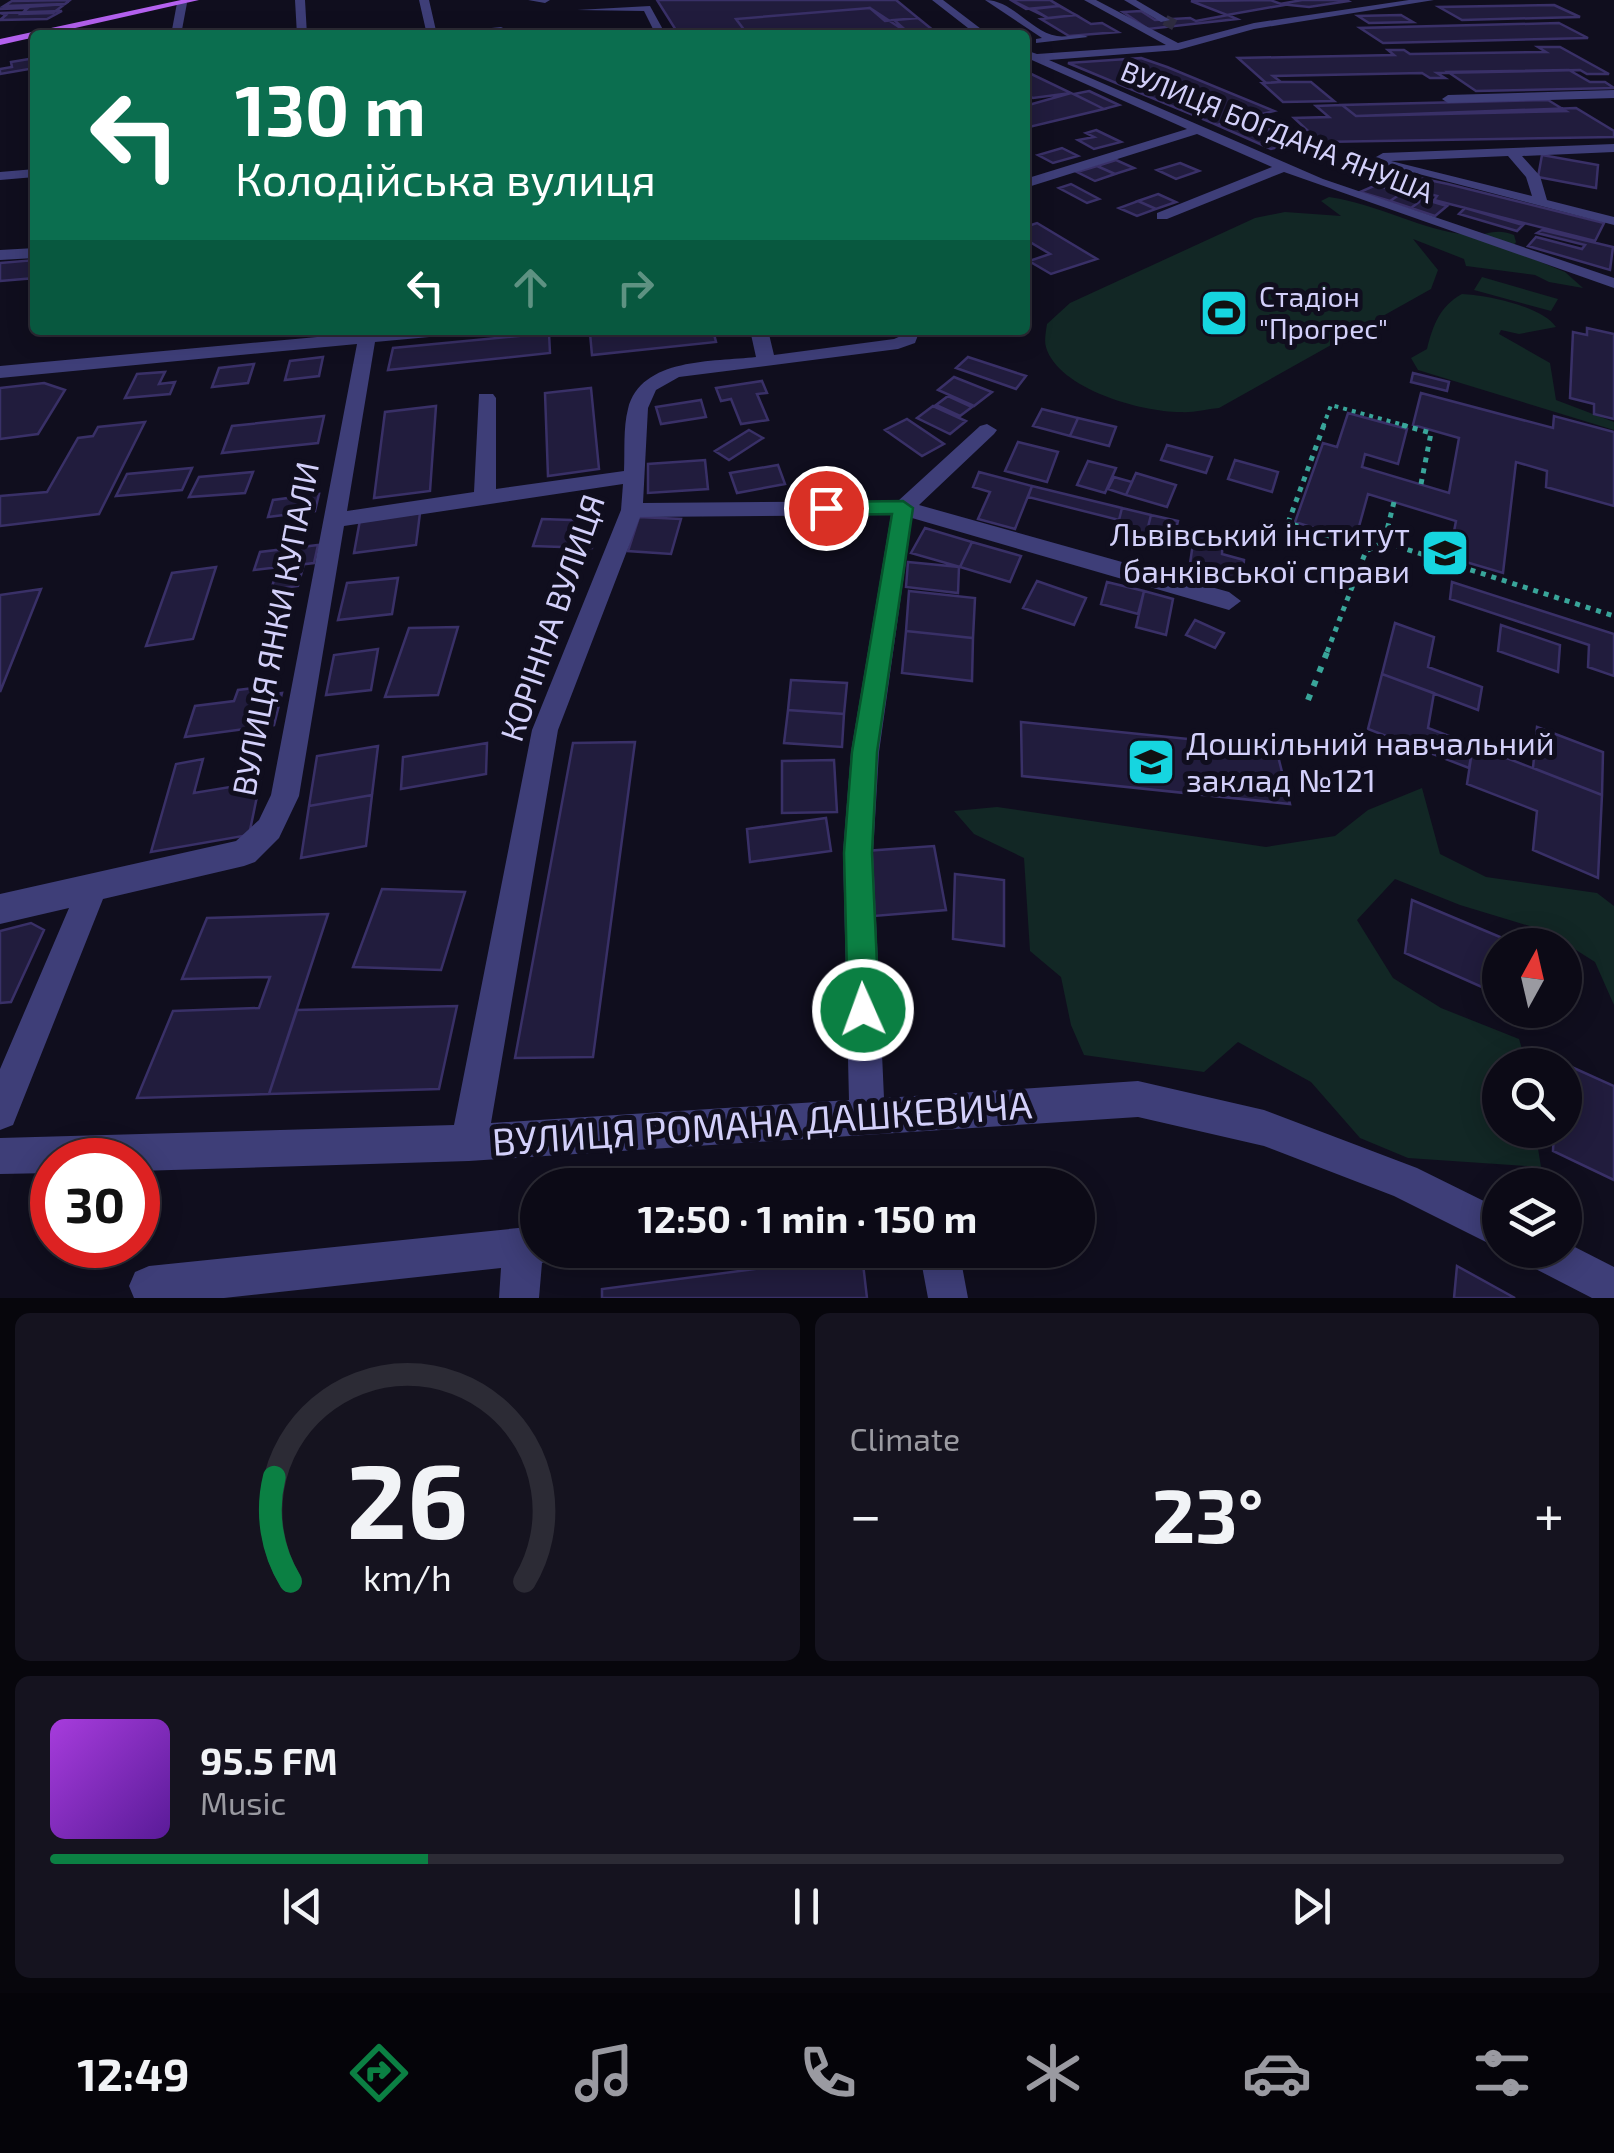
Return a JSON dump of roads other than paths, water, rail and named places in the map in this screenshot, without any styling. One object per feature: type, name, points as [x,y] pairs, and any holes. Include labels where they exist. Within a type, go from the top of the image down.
[{"type":"main road","points":[[58,30],[188,1]]},
{"type":"main road","points":[[0,42],[30,36]]},
{"type":"street","points":[[300,0],[302,30]]},
{"type":"street","points":[[424,0],[431,30]]},
{"type":"street","points":[[533,0],[545,0]]},
{"type":"street","points":[[936,0],[977,30]]},
{"type":"street","points":[[990,0],[1053,40]]},
{"type":"street","points":[[1090,0],[1174,45]]},
{"type":"street","points":[[1129,0],[1165,20]]},
{"type":"street","points":[[1356,0],[1372,6]]},
{"type":"street","points":[[1030,50],[1174,45],[1204,41],[1254,26],[1428,0]]},
{"type":"street","points":[[178,30],[188,1]]},
{"type":"street","points":[[582,10],[647,8],[658,30]]},
{"type":"street","points":[[1184,30],[1204,41]]},
{"type":"street","points":[[1030,49],[1053,40],[1083,37]]},
{"type":"street","name":"ВУЛИЦЯ БОГДАНА ЯНУША","points":[[1030,51],[1284,167],[1408,215],[1614,284]]},
{"type":"street","points":[[1448,98],[1614,94]]},
{"type":"street","points":[[1030,182],[1199,129]]},
{"type":"street","points":[[1614,148],[1384,157],[1376,161],[1614,222]]},
{"type":"street","points":[[1512,152],[1533,176],[1541,204]]},
{"type":"street","points":[[1162,216],[1284,167]]},
{"type":"street","points":[[0,176],[30,173]]},
{"type":"street","points":[[0,255],[30,252]]},
{"type":"street","points":[[0,372],[398,335]]},
{"type":"street","points":[[760,335],[766,361],[898,344],[910,335]]},
{"type":"street","name":"ВУЛИЦЯ ЯНКИ КУПАЛИ","points":[[0,909],[244,852],[269,829],[285,796],[366,338]]},
{"type":"street","name":"КОРІННА ВУЛИЦЯ","points":[[469,1143],[545,730],[632,510],[638,408],[648,387],[674,372],[766,361]]},
{"type":"street","points":[[485,498],[486,398]]},
{"type":"street","points":[[867,1116],[858,853],[865,752],[903,508],[986,430]]},
{"type":"street","points":[[334,520],[634,476]]},
{"type":"street","points":[[632,510],[903,508],[1229,601]]},
{"type":"street","points":[[0,1112],[92,888]]},
{"type":"street","name":"ВУЛИЦЯ РОМАНА ДАШКЕВИЧА","points":[[0,1156],[469,1143],[1138,1099],[1264,1128],[1404,1181],[1482,1221]]},
{"type":"street","points":[[149,1286],[520,1247]]},
{"type":"street","points":[[519,1298],[525,1268]]},
{"type":"street","points":[[942,1268],[948,1298]]},
{"type":"street","points":[[1575,1268],[1614,1288]]},
{"type":"tunnel","points":[[1165,20],[1178,27]]},
{"type":"place","name":"Стадіон \"Прогрес\"","points":[[1224,313]]},
{"type":"place","name":"Львівський інститут банківської справи","points":[[1445,553]]},
{"type":"place","name":"Дошкільний навчальний заклад №121","points":[[1151,762]]}]
